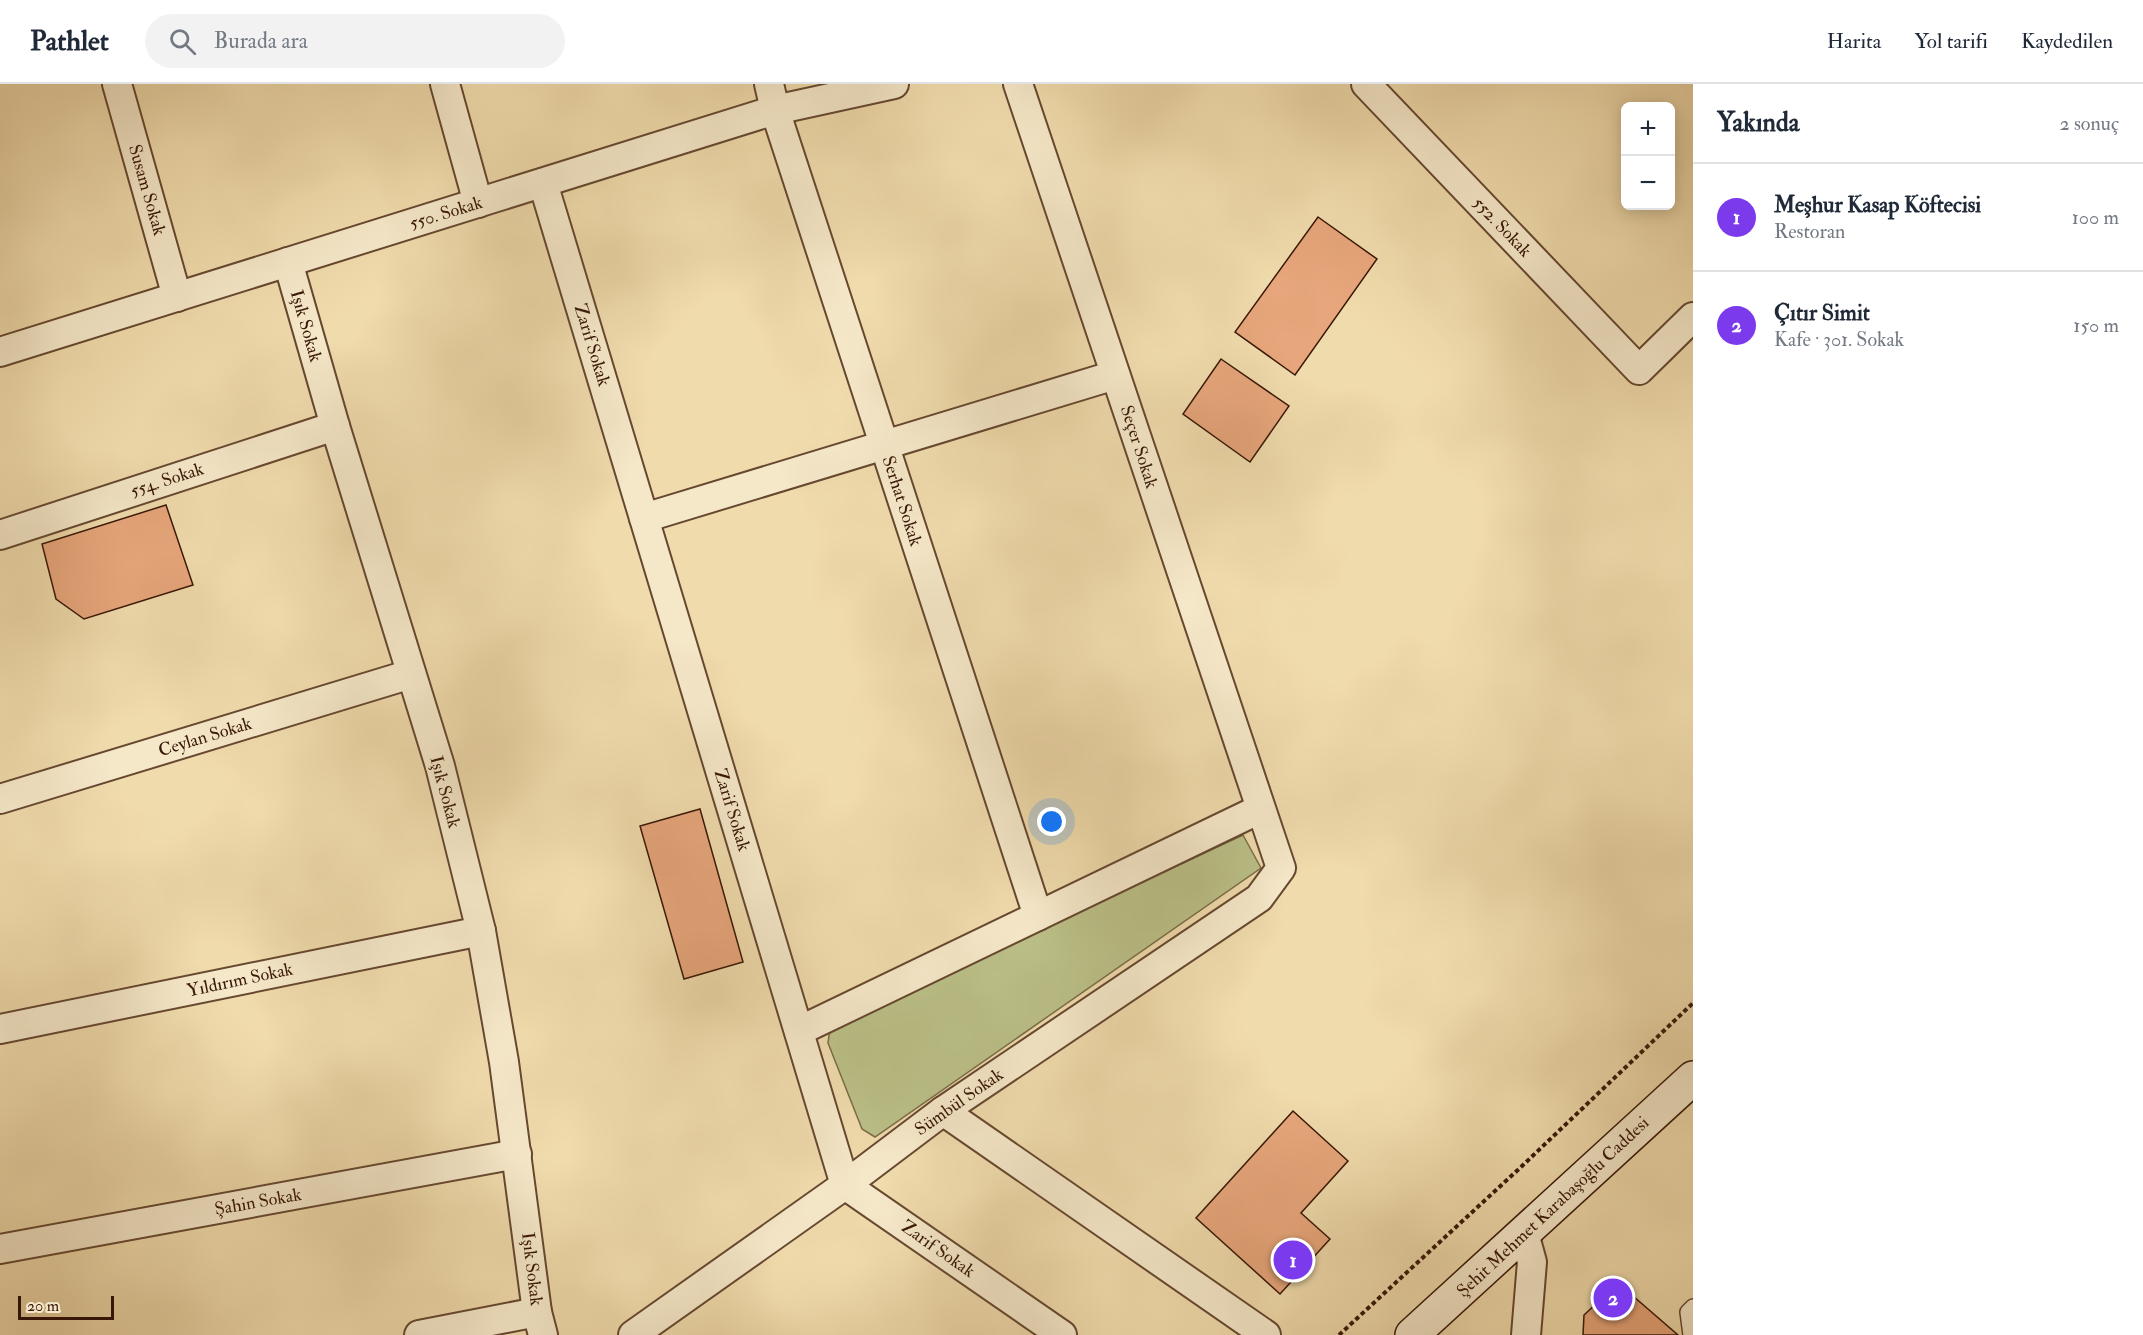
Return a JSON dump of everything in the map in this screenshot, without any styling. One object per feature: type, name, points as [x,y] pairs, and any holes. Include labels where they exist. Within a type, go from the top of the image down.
[{"type":"main road","name":"Şehit Mehmet Karabaşoğlu Caddesi","points":[[1412,1335],[1693,1078]]},
{"type":"street","name":"Susam Sokak","points":[[117,84],[177,297]]},
{"type":"street","points":[[445,84],[478,202]]},
{"type":"street","name":"550. Sokak","points":[[0,352],[543,183],[772,97],[894,84]]},
{"type":"street","name":"Seçer Sokak","points":[[1018,84],[1281,868]]},
{"type":"street","name":"552. Sokak","points":[[1366,84],[1639,370],[1693,317]]},
{"type":"street","name":"Serhat Sokak","points":[[772,97],[1038,916]]},
{"type":"street","name":"Zarif Sokak","points":[[543,183],[845,1185],[1062,1335]]},
{"type":"street","name":"Işık Sokak","points":[[288,262],[335,426],[440,766],[481,931],[504,1062],[540,1324]]},
{"type":"street","points":[[644,518],[1115,375]]},
{"type":"street","name":"554. Sokak","points":[[0,535],[335,426]]},
{"type":"street","name":"Ceylan Sokak","points":[[0,799],[411,674]]},
{"type":"street","points":[[799,1031],[1260,810]]},
{"type":"street","name":"Sümbül Sokak","points":[[633,1335],[845,1185],[943,1111],[1259,898],[1281,868]]},
{"type":"street","name":"Yıldırım Sokak","points":[[0,1029],[481,931]]},
{"type":"street","points":[[943,1111],[1266,1335]]},
{"type":"street","name":"Şahin Sokak","points":[[0,1250],[517,1154]]},
{"type":"street","points":[[1524,1233],[1532,1262],[1526,1335]]},
{"type":"street","points":[[418,1335],[540,1324]]},
{"type":"lane","points":[[1691,1335],[1688,1312],[1693,1307]]},
{"type":"path","points":[[1339,1335],[1521,1167],[1693,1003]]},
{"type":"green space","points":[[1243,835],[1261,868],[875,1137],[862,1129],[828,1043],[830,1028]]},
{"type":"building","points":[[1318,217],[1377,259],[1295,375],[1235,332]]},
{"type":"building","points":[[1221,359],[1289,406],[1250,462],[1183,414]]},
{"type":"building","points":[[166,505],[193,585],[84,619],[56,599],[42,544]]},
{"type":"building","points":[[700,809],[743,962],[684,979],[640,826]]},
{"type":"building","points":[[1293,1111],[1348,1161],[1301,1213],[1330,1239],[1280,1294],[1196,1218]]},
{"type":"building","points":[[1618,1283],[1678,1335],[1583,1335],[1584,1315]]},
{"type":"place","name":"Meşhur Kasap Köftecisi","points":[[1293,1260]]},
{"type":"place","name":"Çıtır Simit","points":[[1613,1298]]}]
